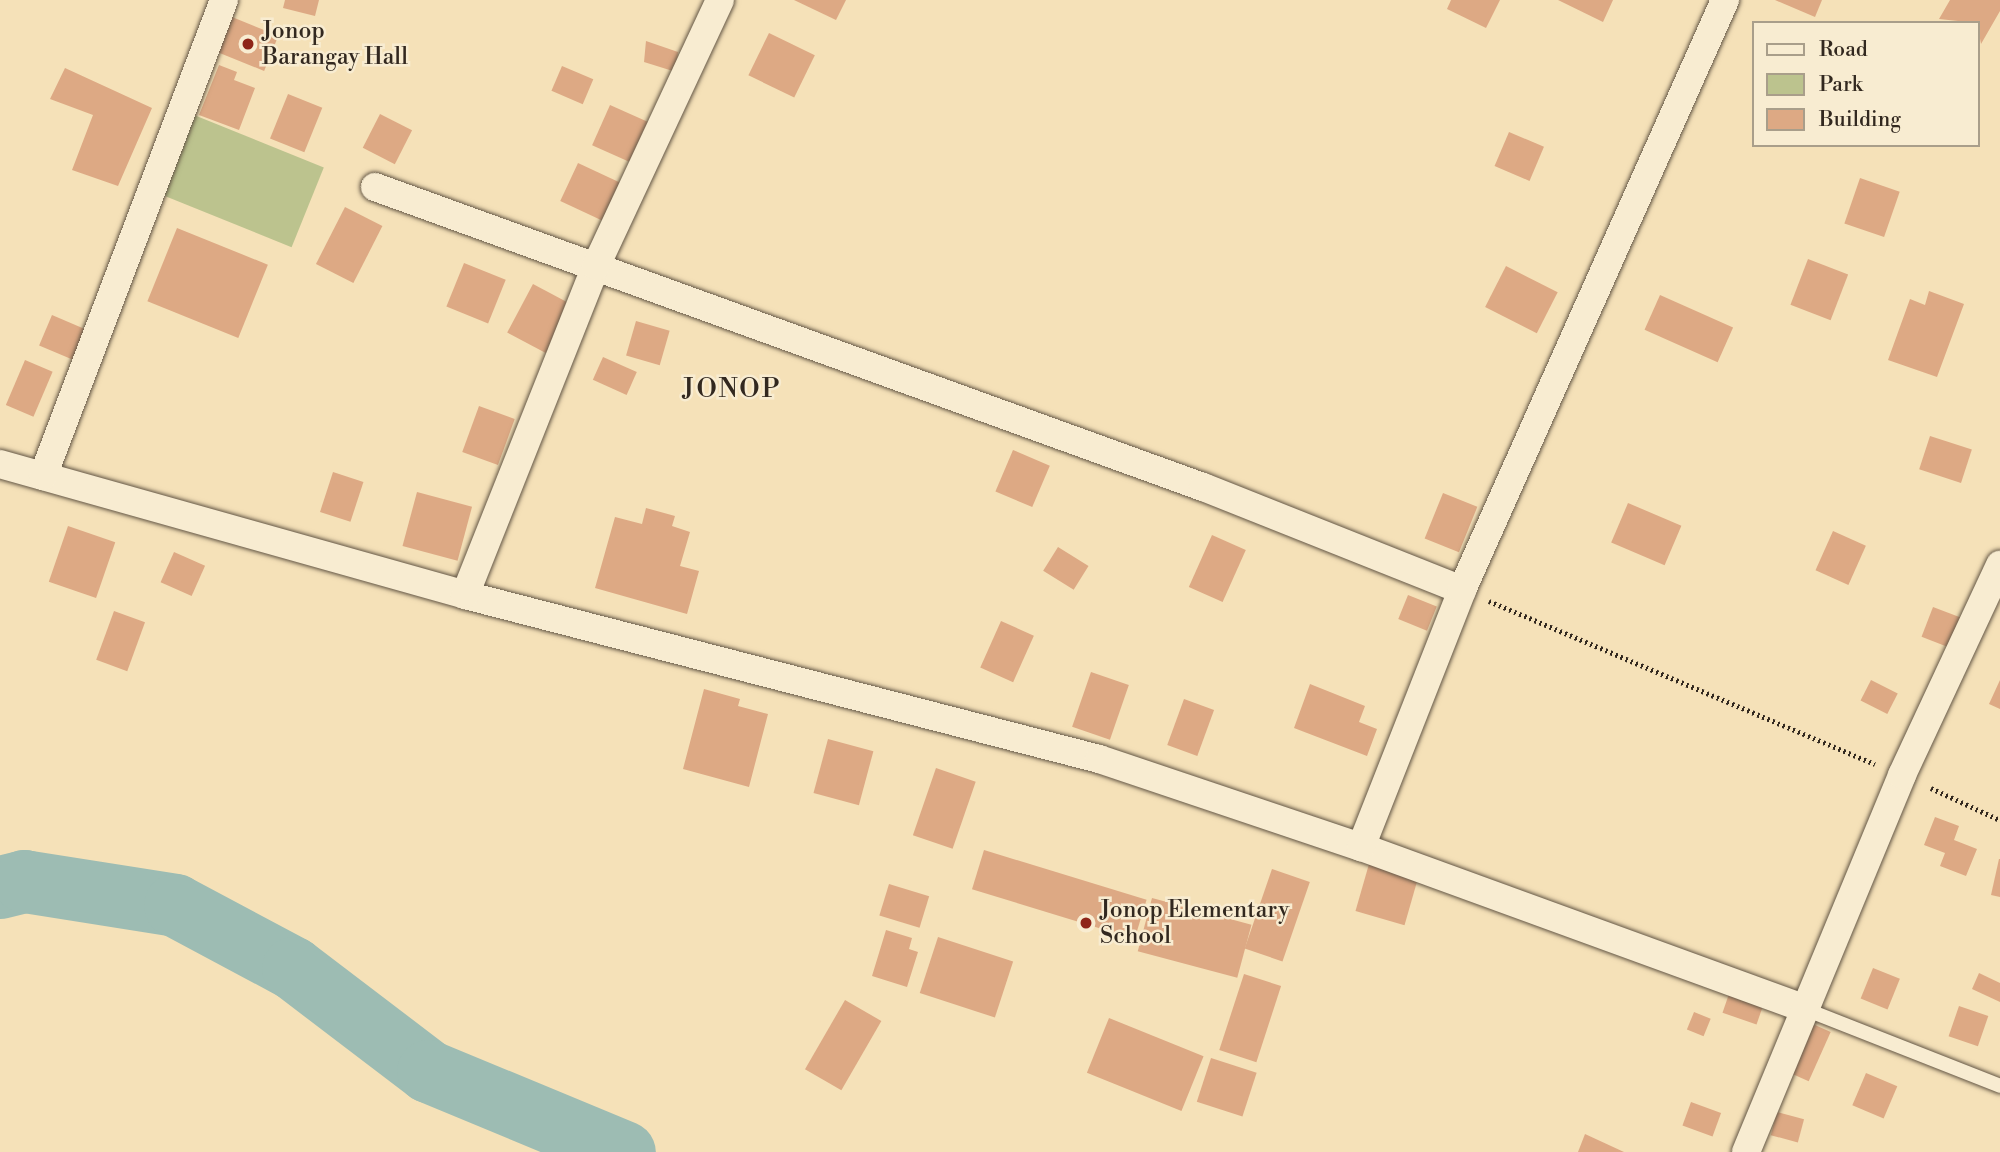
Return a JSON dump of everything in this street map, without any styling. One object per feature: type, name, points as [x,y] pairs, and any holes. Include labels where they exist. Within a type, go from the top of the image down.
[{"type":"street","points":[[43,476],[224,0]]},
{"type":"street","points":[[465,595],[596,266],[720,0]]},
{"type":"street","points":[[1361,847],[1462,590],[1724,0]]},
{"type":"street","points":[[375,187],[1203,488],[1462,590]]},
{"type":"street","points":[[0,464],[465,595],[1098,759],[1361,847],[1805,1009]]},
{"type":"street","points":[[1746,1152],[1902,775],[2000,565]]},
{"type":"lane","points":[[1805,1009],[2000,1086]]},
{"type":"path","points":[[1462,590],[1902,775],[2000,820]]},
{"type":"green space","points":[[194,115],[324,167],[292,247],[162,195]]},
{"type":"building","points":[[285,0],[319,0],[315,16],[283,8]]},
{"type":"building","points":[[794,0],[846,0],[836,20]]},
{"type":"building","points":[[1451,0],[1500,0],[1486,28],[1447,9]]},
{"type":"building","points":[[1558,0],[1613,0],[1603,22]]},
{"type":"building","points":[[1775,0],[1822,0],[1815,17]]},
{"type":"building","points":[[1950,0],[2000,0],[2000,11],[1981,44],[1979,21],[1939,19]]},
{"type":"building","name":"Jonop Barangay Hall","points":[[232,17],[278,36],[264,71],[218,52]]},
{"type":"building","points":[[769,33],[815,55],[794,98],[748,75]]},
{"type":"building","points":[[646,41],[678,52],[676,72],[644,62]]},
{"type":"building","points":[[219,65],[237,72],[234,80],[255,88],[239,130],[199,115]]},
{"type":"building","points":[[562,66],[593,79],[583,104],[551,91]]},
{"type":"building","points":[[65,68],[152,108],[118,186],[72,170],[93,115],[50,99]]},
{"type":"building","points":[[288,94],[322,108],[304,152],[270,139]]},
{"type":"building","points":[[610,105],[649,122],[631,163],[592,145]]},
{"type":"building","points":[[380,114],[412,130],[395,164],[363,148]]},
{"type":"building","points":[[1509,132],[1544,147],[1530,181],[1495,166]]},
{"type":"building","points":[[578,163],[628,186],[610,224],[560,201]]},
{"type":"building","points":[[1860,178],[1900,192],[1884,237],[1844,223]]},
{"type":"building","points":[[345,207],[382,226],[353,283],[316,264]]},
{"type":"building","points":[[177,228],[268,265],[238,338],[147,301]]},
{"type":"building","points":[[1808,259],[1848,274],[1831,320],[1790,305]]},
{"type":"building","points":[[464,263],[506,280],[488,323],[446,307]]},
{"type":"building","points":[[1506,266],[1558,292],[1537,333],[1485,307]]},
{"type":"building","points":[[533,284],[576,307],[550,356],[507,333]]},
{"type":"building","points":[[1929,291],[1964,304],[1937,377],[1888,360],[1910,299],[1925,305]]},
{"type":"building","points":[[1660,295],[1733,328],[1718,362],[1645,330]]},
{"type":"building","points":[[52,315],[89,331],[76,361],[39,345]]},
{"type":"building","points":[[636,321],[670,331],[660,365],[626,356]]},
{"type":"building","points":[[603,357],[637,372],[627,395],[593,380]]},
{"type":"building","points":[[25,360],[53,372],[33,417],[6,405]]},
{"type":"building","points":[[479,406],[515,419],[498,465],[462,452]]},
{"type":"building","points":[[1930,436],[1972,450],[1961,483],[1919,469]]},
{"type":"building","points":[[1013,450],[1050,466],[1032,507],[995,491]]},
{"type":"building","points":[[333,472],[363,482],[350,522],[320,512]]},
{"type":"building","points":[[417,492],[472,507],[458,561],[403,546]]},
{"type":"building","points":[[1443,493],[1477,507],[1459,552],[1425,538]]},
{"type":"building","points":[[1628,503],[1681,526],[1665,565],[1611,543]]},
{"type":"building","points":[[646,508],[675,516],[672,526],[690,532],[680,566],[699,571],[687,614],[595,588],[615,517],[642,524]]},
{"type":"building","points":[[68,526],[115,542],[96,598],[49,582]]},
{"type":"building","points":[[1833,531],[1866,546],[1848,585],[1816,570]]},
{"type":"building","points":[[1212,535],[1246,550],[1223,602],[1189,587]]},
{"type":"building","points":[[1058,547],[1089,566],[1074,590],[1043,571]]},
{"type":"building","points":[[174,552],[205,566],[192,596],[161,582]]},
{"type":"building","points":[[1408,595],[1437,607],[1427,631],[1398,619]]},
{"type":"building","points":[[1933,607],[1962,618],[1950,648],[1922,637]]},
{"type":"building","points":[[114,611],[145,622],[127,671],[96,660]]},
{"type":"building","points":[[1001,621],[1034,636],[1013,682],[980,668]]},
{"type":"building","points":[[1091,672],[1129,685],[1110,740],[1072,727]]},
{"type":"building","points":[[1871,680],[1898,694],[1887,714],[1861,700]]},
{"type":"building","points":[[2000,680],[2000,709],[1989,704]]},
{"type":"building","points":[[1310,684],[1365,706],[1359,722],[1377,729],[1367,756],[1294,728]]},
{"type":"building","points":[[704,689],[740,699],[738,706],[768,714],[749,787],[683,769]]},
{"type":"building","points":[[1184,699],[1214,710],[1197,756],[1167,745]]},
{"type":"building","points":[[828,739],[873,751],[859,805],[814,793]]},
{"type":"building","points":[[936,768],[976,782],[953,849],[913,835]]},
{"type":"building","points":[[1935,817],[1959,826],[1954,840],[1977,849],[1966,876],[1940,866],[1945,853],[1924,845]]},
{"type":"building","points":[[984,850],[1147,900],[1135,939],[972,889]]},
{"type":"building","points":[[2000,859],[2000,897],[1991,895]]},
{"type":"building","points":[[1369,864],[1418,878],[1405,925],[1355,911]]},
{"type":"building","points":[[1272,869],[1310,882],[1282,961],[1245,948]]},
{"type":"building","points":[[889,884],[929,896],[920,928],[879,916]]},
{"type":"building","points":[[1152,898],[1251,925],[1237,978],[1138,951]]},
{"type":"building","points":[[886,930],[912,938],[909,949],[918,952],[907,987],[872,976]]},
{"type":"building","points":[[938,937],[1013,961],[995,1018],[920,993]]},
{"type":"building","points":[[1873,968],[1900,979],[1888,1009],[1861,999]]},
{"type":"building","points":[[1979,973],[2000,983],[2000,1002],[1972,989]]},
{"type":"building","points":[[1244,974],[1281,986],[1256,1062],[1219,1050]]},
{"type":"building","points":[[1730,991],[1764,1003],[1757,1024],[1723,1013]]},
{"type":"building","points":[[845,1000],[881,1021],[841,1090],[805,1069]]},
{"type":"building","points":[[1959,1006],[1988,1016],[1978,1046],[1949,1036]]},
{"type":"building","points":[[1694,1012],[1711,1019],[1704,1036],[1687,1030]]},
{"type":"building","points":[[1109,1018],[1204,1056],[1181,1111],[1087,1073]]},
{"type":"building","points":[[1806,1021],[1831,1032],[1809,1081],[1784,1070]]},
{"type":"building","points":[[1211,1058],[1257,1073],[1242,1117],[1197,1102]]},
{"type":"building","points":[[1866,1073],[1897,1086],[1884,1119],[1852,1105]]},
{"type":"building","points":[[1691,1102],[1721,1113],[1713,1136],[1682,1125]]},
{"type":"building","points":[[1777,1112],[1804,1119],[1798,1142],[1771,1135]]},
{"type":"building","points":[[1585,1134],[1624,1152],[1578,1152]]},
{"type":"waterway","points":[[0,887],[24,881],[175,905],[293,968],[428,1071],[624,1152]]},
{"type":"place","name":"Jonop Barangay Hall","points":[[248,44]]},
{"type":"place","name":"Jonop Elementary School","points":[[1086,923]]},
{"type":"district","name":"JONOP","points":[[732,390]]}]
